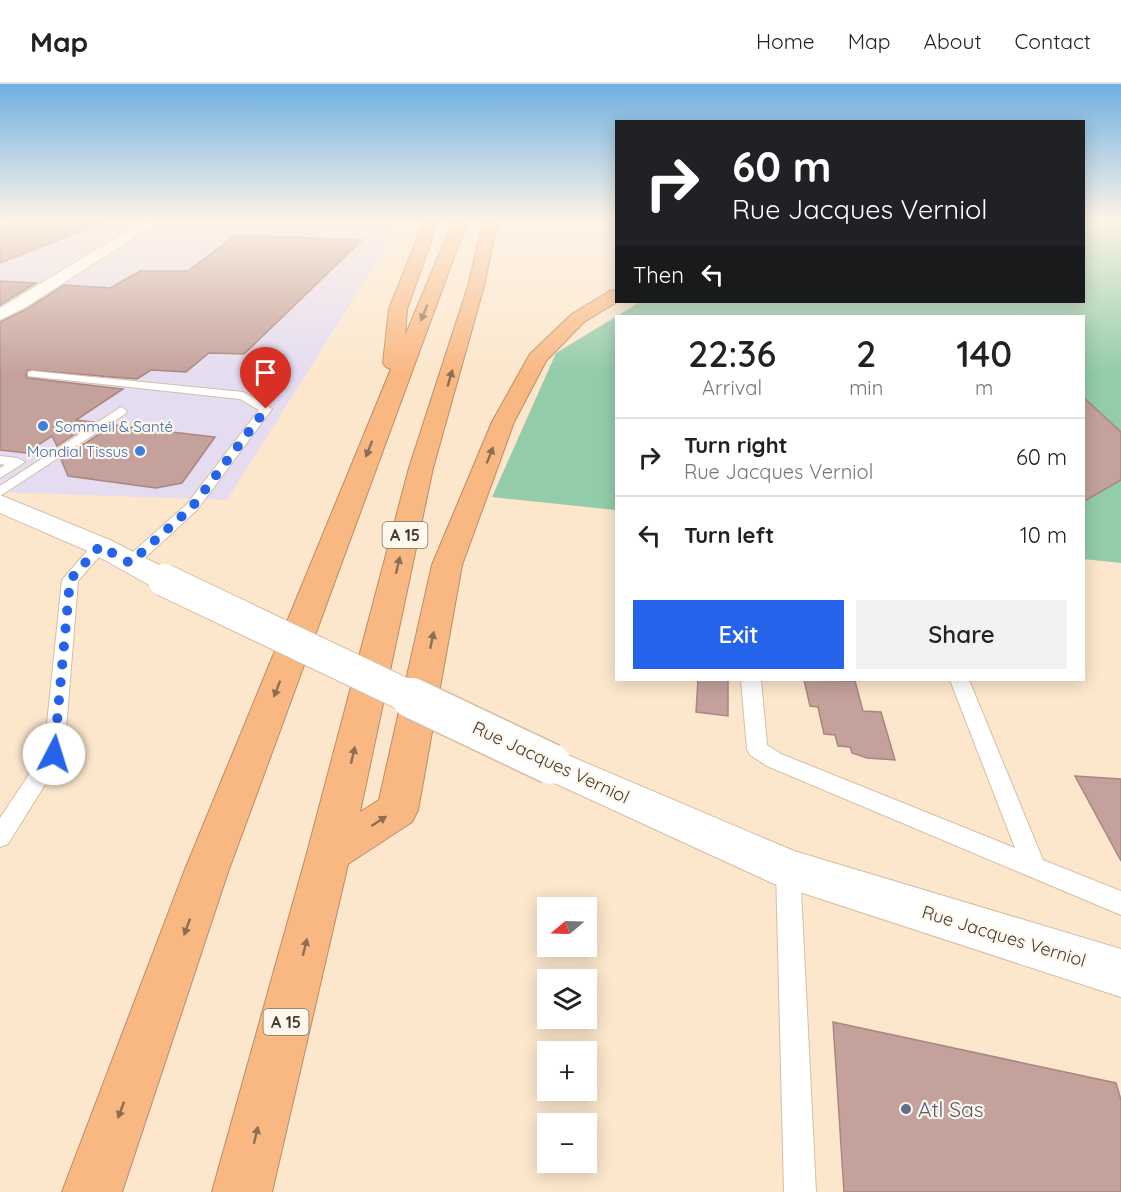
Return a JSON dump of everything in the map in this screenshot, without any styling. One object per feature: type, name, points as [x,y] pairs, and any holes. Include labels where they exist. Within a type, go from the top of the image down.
[{"type":"highway","points":[[391,394],[398,309],[412,271]]},
{"type":"highway","points":[[92,1192],[206,872],[440,271]]},
{"type":"highway","name":"A 15","points":[[242,1192],[329,853],[421,468],[452,370],[478,271]]},
{"type":"highway","points":[[329,853],[397,810],[447,565],[503,422],[537,358],[578,318],[615,296]]},
{"type":"street","points":[[0,315],[72,271]]},
{"type":"street","name":"Rue Jacques Verniol","points":[[0,503],[100,546],[164,580],[551,764],[788,869],[1121,973]]},
{"type":"lane","points":[[32,374],[243,396],[266,409],[192,507],[130,563]]},
{"type":"lane","points":[[0,492],[121,411]]},
{"type":"lane","points":[[0,460],[18,462],[0,474]]},
{"type":"lane","points":[[0,837],[54,754],[70,580],[100,546]]},
{"type":"lane","points":[[751,681],[756,749],[797,771],[1121,903]]},
{"type":"lane","points":[[960,681],[1035,869]]},
{"type":"lane","points":[[788,869],[800,1192]]},
{"type":"shaded area","points":[[0,271],[371,271],[227,500],[0,492]]},
{"type":"green space","points":[[1085,271],[1121,271],[1121,563],[1085,559],[1085,315],[619,315],[638,303],[1085,303]]},
{"type":"green space","points":[[615,318],[615,510],[492,497],[556,353]]},
{"type":"building","points":[[140,271],[330,271],[244,354],[209,353],[186,372],[151,370],[137,379],[27,370],[28,378],[123,389],[76,420],[93,422],[57,446],[52,436],[26,453],[0,450],[0,322],[27,309],[64,285],[110,288]]},
{"type":"building","points":[[0,281],[36,283],[0,305]]},
{"type":"building","points":[[1085,399],[1121,432],[1121,480],[1085,501]]},
{"type":"building","points":[[113,425],[215,437],[182,483],[156,488],[68,476],[61,459]]},
{"type":"building","points":[[698,681],[728,681],[728,716],[696,712]]},
{"type":"building","points":[[804,681],[855,681],[863,711],[881,712],[895,760],[867,758],[852,753],[850,747],[838,746],[835,735],[824,734],[818,707],[810,706]]},
{"type":"building","points":[[1075,776],[1121,779],[1121,861]]},
{"type":"building","points":[[833,1022],[1116,1083],[1121,1100],[1121,1192],[844,1192]]},
{"type":"place","name":"Sommeil & Santé","points":[[43,426]]},
{"type":"place","name":"Mondial Tissus","points":[[140,451]]},
{"type":"place","name":"Atl Sas","points":[[906,1109]]},
{"type":"route","points":[[54,754],[70,580],[100,546],[130,563],[192,507],[266,409]]}]
